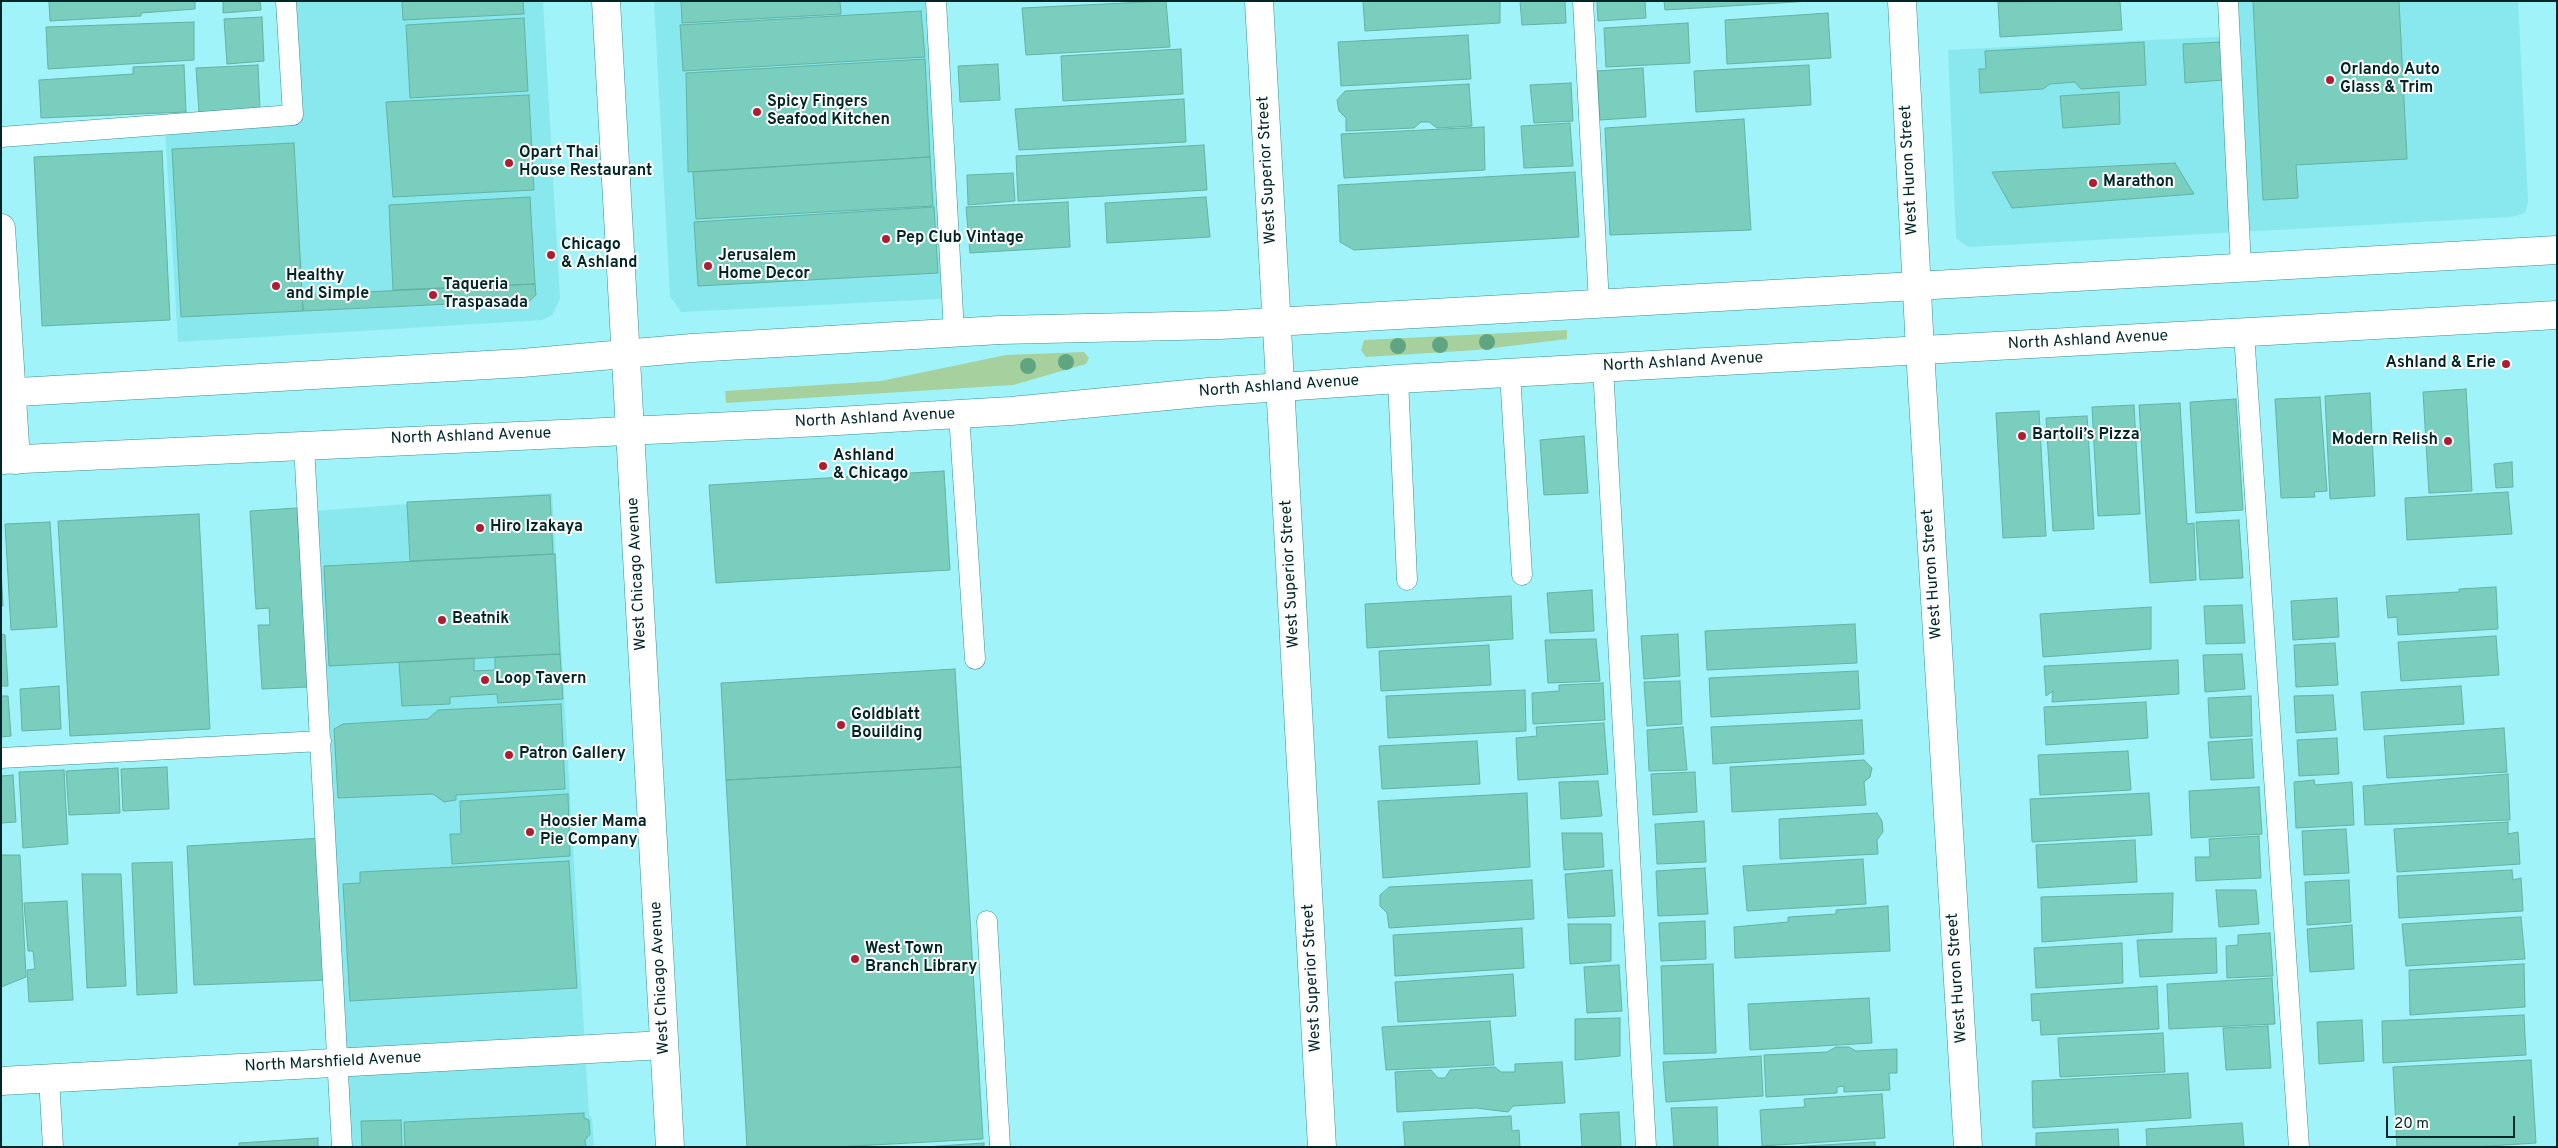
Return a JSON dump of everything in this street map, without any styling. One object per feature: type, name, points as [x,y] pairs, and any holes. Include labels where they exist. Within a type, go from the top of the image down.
[{"type":"main road","name":"West Chicago Avenue","points":[[606,1],[670,1147]]},
{"type":"main road","name":"West Superior Street","points":[[1259,1],[1322,1147]]},
{"type":"main road","name":"West Huron Street","points":[[1902,1],[1916,286],[1968,1147]]},
{"type":"main road","points":[[1,228],[9,460]]},
{"type":"main road","points":[[6,393],[503,364],[625,354],[954,333],[1277,322],[2557,250]]},
{"type":"main road","name":"North Ashland Avenue","points":[[9,460],[959,414],[1398,379],[2557,315]]},
{"type":"main road","name":"North Marshfield Avenue","points":[[1,1081],[664,1045]]},
{"type":"lane","points":[[1,137],[293,115],[286,1]]},
{"type":"lane","points":[[936,1],[954,333]]},
{"type":"lane","points":[[1583,1],[1599,304]]},
{"type":"lane","points":[[2228,1],[2241,267]]},
{"type":"lane","points":[[2244,332],[2299,1147]]},
{"type":"lane","points":[[1603,367],[1646,1147]]},
{"type":"lane","points":[[1510,373],[1522,575]]},
{"type":"lane","points":[[1398,379],[1406,580]]},
{"type":"lane","points":[[959,414],[975,659]]},
{"type":"lane","points":[[304,445],[342,1147]]},
{"type":"lane","points":[[1,758],[320,741]]},
{"type":"lane","points":[[987,920],[1000,1147]]},
{"type":"lane","points":[[49,1079],[53,1147]]},
{"type":"shaded area","points":[[289,1],[543,1],[560,299],[552,315],[542,320],[178,342],[165,129],[296,121]]},
{"type":"shaded area","points":[[654,1],[941,1],[957,298],[681,312],[670,296]]},
{"type":"shaded area","points":[[2233,1],[2518,1],[2528,202],[2525,213],[2511,217],[1968,247],[1956,238],[1948,50],[2234,36]]},
{"type":"shaded area","points":[[552,493],[589,1115],[592,1118],[594,1147],[349,1147],[315,511]]},
{"type":"green space","points":[[1567,330],[1567,339],[1477,350],[1366,357],[1361,350],[1364,340]]},
{"type":"green space","points":[[1084,352],[1089,358],[1086,364],[1013,385],[726,403],[725,391],[881,381],[1006,355]]},
{"type":"building","points":[[49,1],[195,1],[195,9],[141,13],[141,16],[50,21]]},
{"type":"building","points":[[223,1],[260,1],[261,10],[223,13]]},
{"type":"building","points":[[402,1],[523,1],[524,14],[403,20]]},
{"type":"building","points":[[681,1],[840,1],[841,14],[682,23]]},
{"type":"building","points":[[1166,1],[1170,47],[1026,55],[1022,8]]},
{"type":"building","points":[[1363,1],[1500,1],[1500,23],[1365,31]]},
{"type":"building","points":[[1520,1],[1565,1],[1566,23],[1522,25]]},
{"type":"building","points":[[1597,1],[1645,1],[1646,18],[1598,21]]},
{"type":"building","points":[[1664,1],[1811,1],[1665,10]]},
{"type":"building","points":[[2120,1],[2122,30],[2000,37],[1998,2]]},
{"type":"building","name":"Orlando Auto Glass & Trim","points":[[2253,1],[2399,1],[2407,159],[2296,165],[2298,198],[2263,200]]},
{"type":"building","points":[[921,11],[925,57],[683,71],[680,25]]},
{"type":"building","points":[[1828,13],[1831,58],[1727,64],[1725,20]]},
{"type":"building","points":[[262,17],[264,61],[227,64],[224,19]]},
{"type":"building","points":[[524,18],[528,91],[410,98],[406,25]]},
{"type":"building","points":[[194,22],[194,60],[48,69],[46,27]]},
{"type":"building","points":[[1688,23],[1690,63],[1606,67],[1604,28]]},
{"type":"building","points":[[1468,35],[1471,79],[1341,86],[1338,42]]},
{"type":"building","points":[[2144,42],[2146,85],[2081,89],[2075,82],[2050,84],[2043,89],[1980,93],[1979,69],[1986,69],[1985,51]]},
{"type":"building","points":[[2222,42],[2223,80],[2185,83],[2183,44]]},
{"type":"building","points":[[1181,49],[1183,94],[1063,101],[1061,56]]},
{"type":"building","points":[[925,59],[930,157],[688,172],[686,73]]},
{"type":"building","points":[[998,64],[1000,100],[960,102],[958,66]]},
{"type":"building","points":[[184,65],[186,112],[41,118],[39,80],[133,74],[133,67]]},
{"type":"building","points":[[258,65],[260,109],[199,112],[196,68]]},
{"type":"building","points":[[1809,65],[1811,105],[1696,112],[1694,71]]},
{"type":"building","points":[[1643,68],[1646,117],[1600,120],[1597,71]]},
{"type":"building","points":[[1571,83],[1573,121],[1534,123],[1530,85]]},
{"type":"building","points":[[1469,84],[1472,126],[1437,128],[1429,122],[1421,122],[1414,128],[1346,131],[1346,118],[1339,111],[1337,100],[1345,91]]},
{"type":"building","name":"Marathon","points":[[2119,92],[2120,124],[2063,128],[2060,96]]},
{"type":"building","points":[[529,95],[534,190],[393,197],[386,102]]},
{"type":"building","points":[[1184,99],[1186,142],[1019,150],[1015,109]]},
{"type":"building","points":[[1744,119],[1751,230],[1610,235],[1605,128]]},
{"type":"building","points":[[1570,123],[1573,166],[1524,168],[1521,126]]},
{"type":"building","points":[[1484,127],[1485,170],[1344,178],[1341,134]]},
{"type":"building","points":[[294,143],[303,311],[181,317],[172,149]]},
{"type":"building","points":[[1204,145],[1207,190],[1018,201],[1016,156]]},
{"type":"building","points":[[162,151],[170,320],[42,326],[34,157]]},
{"type":"building","points":[[930,157],[933,206],[696,219],[693,172]]},
{"type":"building","name":"Marathon","points":[[2175,163],[2194,194],[2012,208],[1992,172]]},
{"type":"building","points":[[1575,172],[1579,237],[1354,250],[1340,242],[1338,185]]},
{"type":"building","points":[[1013,173],[1015,201],[968,205],[967,175]]},
{"type":"building","points":[[530,197],[535,284],[393,290],[389,205]]},
{"type":"building","points":[[1206,197],[1210,237],[1107,243],[1105,203]]},
{"type":"building","points":[[1068,202],[1070,247],[970,253],[966,207]]},
{"type":"building","points":[[934,207],[938,273],[698,286],[694,222]]},
{"type":"building","points":[[535,284],[536,295],[525,305],[514,306],[514,301],[303,311],[302,295]]},
{"type":"building","name":"Modern Relish","points":[[2466,389],[2472,491],[2429,493],[2423,392]]},
{"type":"building","points":[[2370,393],[2375,496],[2330,499],[2325,396]]},
{"type":"building","points":[[2320,397],[2327,491],[2314,492],[2315,497],[2281,498],[2275,399]]},
{"type":"building","points":[[2236,399],[2243,510],[2196,513],[2190,402]]},
{"type":"building","points":[[2180,403],[2187,524],[2194,523],[2196,580],[2150,583],[2139,405]]},
{"type":"building","points":[[2134,405],[2140,514],[2098,516],[2092,407]]},
{"type":"building","points":[[2039,411],[2046,536],[2003,538],[1996,413]]},
{"type":"building","points":[[2087,416],[2094,529],[2053,531],[2046,418]]},
{"type":"building","points":[[1584,436],[1588,493],[1544,495],[1540,440]]},
{"type":"building","points":[[2512,462],[2513,487],[2496,488],[2494,464]]},
{"type":"building","points":[[944,471],[950,570],[716,583],[709,485]]},
{"type":"building","points":[[2508,492],[2512,534],[2407,540],[2405,498]]},
{"type":"building","name":"Hiro Izakaya","points":[[550,495],[553,554],[410,561],[407,502]]},
{"type":"building","points":[[297,508],[308,687],[262,689],[258,625],[270,625],[269,608],[256,609],[250,511]]},
{"type":"building","points":[[199,514],[210,729],[70,736],[58,521]]},
{"type":"building","points":[[2239,520],[2243,578],[2200,580],[2196,522]]},
{"type":"building","points":[[50,522],[57,627],[11,630],[5,524]]},
{"type":"building","points":[[555,554],[560,654],[329,666],[324,566]]},
{"type":"building","points":[[1,567],[3,606],[1,606]]},
{"type":"building","points":[[2496,587],[2498,629],[2398,635],[2397,617],[2388,618],[2386,596],[2459,592],[2459,589]]},
{"type":"building","points":[[1592,590],[1594,631],[1550,633],[1547,593]]},
{"type":"building","points":[[1511,596],[1513,639],[1367,648],[1365,604]]},
{"type":"building","points":[[2337,598],[2339,637],[2293,640],[2291,601]]},
{"type":"building","points":[[2242,605],[2245,643],[2206,644],[2204,606]]},
{"type":"building","points":[[2151,607],[2151,649],[2043,657],[2040,614]]},
{"type":"building","points":[[1855,624],[1857,663],[1707,670],[1705,631]]},
{"type":"building","points":[[1,634],[5,635],[8,686],[1,686]]},
{"type":"building","points":[[1678,634],[1680,676],[1644,679],[1641,636]]},
{"type":"building","points":[[2496,636],[2499,675],[2401,681],[2398,642]]},
{"type":"building","points":[[1596,639],[1600,681],[1548,683],[1545,640]]},
{"type":"building","points":[[2335,643],[2338,685],[2296,687],[2294,645]]},
{"type":"building","points":[[1489,645],[1491,685],[1381,691],[1379,651]]},
{"type":"building","points":[[560,654],[563,699],[498,703],[497,694],[450,697],[450,704],[402,706],[399,662],[474,658],[474,671],[495,670],[495,657]]},
{"type":"building","points":[[2242,654],[2245,689],[2205,692],[2203,655]]},
{"type":"building","points":[[2178,660],[2179,694],[2052,702],[2053,691],[2046,696],[2044,666]]},
{"type":"building","name":"Goldblatt Bouilding","points":[[955,669],[961,767],[726,780],[721,683]]},
{"type":"building","points":[[1858,671],[1860,709],[1711,717],[1709,678]]},
{"type":"building","points":[[1680,681],[1682,724],[1647,726],[1644,682]]},
{"type":"building","points":[[1603,683],[1605,720],[1533,724],[1532,693],[1559,691],[1559,685]]},
{"type":"building","points":[[59,686],[61,729],[22,731],[20,689]]},
{"type":"building","points":[[2461,686],[2464,724],[2364,730],[2361,692]]},
{"type":"building","points":[[1525,690],[1526,731],[1388,738],[1386,696]]},
{"type":"building","points":[[2333,695],[2336,730],[2296,733],[2294,696]]},
{"type":"building","points":[[1,696],[8,696],[11,736],[1,737]]},
{"type":"building","points":[[2251,696],[2252,736],[2210,738],[2208,698]]},
{"type":"building","points":[[2146,702],[2148,738],[2046,745],[2044,707]]},
{"type":"building","points":[[561,704],[565,789],[456,795],[456,800],[444,802],[433,794],[338,798],[334,729],[343,724],[428,719],[438,710]]},
{"type":"building","points":[[1862,720],[1864,754],[1713,764],[1711,727]]},
{"type":"building","points":[[1604,723],[1608,774],[1518,780],[1516,738],[1537,736],[1536,727]]},
{"type":"building","points":[[1683,727],[1687,770],[1649,771],[1647,730]]},
{"type":"building","points":[[2504,728],[2507,772],[2387,778],[2384,736]]},
{"type":"building","points":[[2337,738],[2339,774],[2299,776],[2297,740]]},
{"type":"building","points":[[2252,739],[2254,778],[2211,780],[2208,742]]},
{"type":"building","points":[[1477,741],[1480,784],[1382,789],[1379,746]]},
{"type":"building","points":[[2128,751],[2131,790],[2040,795],[2038,755]]},
{"type":"building","points":[[1864,760],[1872,768],[1870,777],[1864,782],[1866,805],[1732,812],[1730,767]]},
{"type":"building","points":[[167,767],[169,809],[123,811],[121,769]]},
{"type":"building","name":"West Town Branch Library","points":[[961,767],[983,1139],[836,1147],[747,1147],[726,780]]},
{"type":"building","points":[[118,768],[120,813],[69,815],[66,771]]},
{"type":"building","points":[[64,770],[68,844],[23,848],[19,772]]},
{"type":"building","points":[[1695,772],[1697,812],[1653,815],[1651,774]]},
{"type":"building","points":[[2508,774],[2510,820],[2365,825],[2363,786]]},
{"type":"building","points":[[13,775],[16,822],[1,823],[1,776]]},
{"type":"building","points":[[2314,780],[2315,785],[2352,782],[2354,825],[2296,828],[2294,782]]},
{"type":"building","points":[[1598,781],[1602,816],[1561,819],[1559,782]]},
{"type":"building","points":[[2259,787],[2262,834],[2191,838],[2189,791]]},
{"type":"building","points":[[1527,793],[1530,867],[1383,878],[1378,801]]},
{"type":"building","points":[[2149,793],[2152,835],[2032,842],[2030,799]]},
{"type":"building","points":[[568,794],[570,856],[452,864],[450,834],[461,834],[460,801]]},
{"type":"building","points":[[1877,813],[1882,821],[1883,832],[1877,840],[1878,854],[1780,859],[1779,819]]},
{"type":"building","points":[[1704,821],[1706,862],[1657,864],[1655,824]]},
{"type":"building","points":[[2508,822],[2508,834],[2518,832],[2520,864],[2397,872],[2394,829]]},
{"type":"building","points":[[2346,829],[2349,873],[2304,875],[2302,831]]},
{"type":"building","points":[[1562,833],[1602,833],[1604,867],[1564,870]]},
{"type":"building","points":[[2259,836],[2261,878],[2196,881],[2195,857],[2210,857],[2209,839]]},
{"type":"building","points":[[322,838],[330,980],[194,985],[187,846]]},
{"type":"building","points":[[2135,840],[2137,882],[2038,888],[2036,845]]},
{"type":"building","points":[[1,855],[20,855],[26,977],[1,987]]},
{"type":"building","points":[[1863,859],[1866,904],[1747,911],[1743,866]]},
{"type":"building","points":[[569,861],[577,988],[350,1001],[343,884],[360,883],[360,872]]},
{"type":"building","points":[[172,862],[177,993],[137,995],[132,863]]},
{"type":"building","points":[[1705,868],[1708,914],[1658,916],[1656,871]]},
{"type":"building","points":[[1612,870],[1615,916],[1568,918],[1565,874]]},
{"type":"building","points":[[2512,870],[2513,880],[2521,878],[2523,911],[2399,918],[2397,876]]},
{"type":"building","points":[[82,874],[121,874],[126,986],[87,988]]},
{"type":"building","points":[[1532,880],[1534,919],[1389,928],[1387,913],[1380,906],[1380,895],[1389,887]]},
{"type":"building","points":[[2349,880],[2351,922],[2307,925],[2305,882]]},
{"type":"building","points":[[2216,890],[2256,890],[2259,924],[2219,927]]},
{"type":"building","points":[[2173,893],[2172,932],[2042,942],[2041,897]]},
{"type":"building","points":[[67,901],[73,1000],[29,1002],[27,970],[35,969],[33,951],[28,951],[24,903]]},
{"type":"building","points":[[1888,906],[1890,951],[1735,958],[1734,927],[1788,922],[1788,917],[1836,914],[1836,910]]},
{"type":"building","points":[[2521,917],[2525,959],[2406,966],[2402,924]]},
{"type":"building","points":[[1705,921],[1706,959],[1661,961],[1659,923]]},
{"type":"building","points":[[1568,924],[1611,924],[1611,961],[1570,964]]},
{"type":"building","points":[[2352,925],[2354,969],[2310,972],[2307,929]]},
{"type":"building","points":[[1522,928],[1524,968],[1395,976],[1393,935]]},
{"type":"building","points":[[2270,933],[2273,976],[2227,978],[2226,946],[2238,945],[2238,935]]},
{"type":"building","points":[[2216,938],[2217,973],[2140,977],[2137,940]]},
{"type":"building","points":[[2122,943],[2123,983],[2036,988],[2034,948]]},
{"type":"building","points":[[1713,964],[1716,1053],[1664,1054],[1661,966]]},
{"type":"building","points":[[2524,964],[2525,1007],[2410,1015],[2409,970]]},
{"type":"building","points":[[1619,965],[1622,1011],[1587,1013],[1584,967]]},
{"type":"building","points":[[1513,974],[1516,1016],[1398,1022],[1395,982]]},
{"type":"building","points":[[2272,978],[2275,1024],[2169,1029],[2167,984]]},
{"type":"building","points":[[2157,986],[2159,1029],[2041,1035],[2040,1020],[2032,1021],[2031,994]]},
{"type":"building","points":[[1869,998],[1872,1043],[1750,1050],[1748,1004]]},
{"type":"building","points":[[2524,1015],[2526,1055],[2383,1063],[2382,1021]]},
{"type":"building","points":[[1620,1018],[1620,1056],[1575,1060],[1575,1019]]},
{"type":"building","points":[[2362,1020],[2364,1061],[2319,1064],[2317,1022]]},
{"type":"building","points":[[1490,1021],[1494,1065],[1386,1070],[1382,1027]]},
{"type":"building","points":[[2268,1026],[2271,1068],[2226,1070],[2223,1028]]},
{"type":"building","points":[[2163,1033],[2165,1072],[2060,1077],[2058,1038]]},
{"type":"building","points":[[1836,1047],[1849,1047],[1856,1051],[1897,1049],[1897,1073],[1889,1073],[1890,1090],[1844,1092],[1844,1086],[1837,1087],[1837,1093],[1766,1097],[1764,1055],[1827,1052]]},
{"type":"building","points":[[1761,1056],[1763,1096],[1666,1102],[1663,1062]]},
{"type":"building","points":[[2531,1060],[2536,1143],[2472,1147],[2397,1147],[2393,1067]]},
{"type":"building","points":[[1562,1062],[1565,1103],[1513,1106],[1508,1112],[1476,1108],[1397,1112],[1395,1072],[1431,1070],[1438,1078],[1445,1078],[1450,1070],[1495,1067],[1501,1072],[1515,1072],[1515,1064]]},
{"type":"building","points":[[2188,1073],[2191,1118],[2033,1128],[2032,1081]]},
{"type":"building","points":[[1882,1094],[1885,1138],[1762,1146],[1760,1110],[1805,1107],[1804,1099]]},
{"type":"building","points":[[1717,1107],[1718,1147],[1674,1147],[1671,1108]]},
{"type":"building","points":[[1619,1112],[1621,1147],[1582,1147],[1580,1114]]},
{"type":"building","points":[[584,1113],[584,1118],[589,1120],[590,1134],[585,1140],[586,1147],[405,1147],[404,1122]]},
{"type":"building","points":[[1511,1116],[1512,1131],[1519,1130],[1520,1147],[1405,1147],[1403,1122]]},
{"type":"building","points":[[401,1120],[402,1147],[362,1147],[361,1121]]},
{"type":"building","points":[[2242,1123],[2244,1147],[2147,1147],[2146,1129]]},
{"type":"building","points":[[2118,1129],[2119,1147],[2036,1147],[2036,1133]]},
{"type":"building","points":[[318,1138],[318,1147],[239,1147],[239,1143]]},
{"type":"building","points":[[1875,1142],[1875,1147],[1788,1147]]},
{"type":"building","points":[[984,1143],[984,1147],[923,1147]]},
{"type":"place","name":"Orlando Auto Glass & Trim","points":[[2330,80]]},
{"type":"place","name":"Spicy Fingers Seafood Kitchen","points":[[757,112]]},
{"type":"place","name":"Opart Thai House Restaurant","points":[[509,163]]},
{"type":"place","name":"Marathon","points":[[2093,183]]},
{"type":"place","name":"Pep Club Vintage","points":[[886,239]]},
{"type":"place","name":"Chicago & Ashland","points":[[551,255]]},
{"type":"place","name":"Jerusalem Home Decor","points":[[708,266]]},
{"type":"place","name":"Healthy and Simple","points":[[276,286]]},
{"type":"place","name":"Taqueria Traspasada","points":[[433,295]]},
{"type":"place","name":"Ashland & Erie","points":[[2506,364]]},
{"type":"place","name":"Bartoli’s Pizza","points":[[2022,436]]},
{"type":"place","name":"Modern Relish","points":[[2448,441]]},
{"type":"place","name":"Ashland & Chicago","points":[[823,466]]},
{"type":"place","name":"Hiro Izakaya","points":[[480,528]]},
{"type":"place","name":"Beatnik","points":[[442,620]]},
{"type":"place","name":"Loop Tavern","points":[[485,680]]},
{"type":"place","name":"Goldblatt Bouilding","points":[[841,725]]},
{"type":"place","name":"Patron Gallery","points":[[509,755]]},
{"type":"place","name":"Hoosier Mama Pie Company","points":[[530,832]]},
{"type":"place","name":"West Town Branch Library","points":[[855,959]]}]
